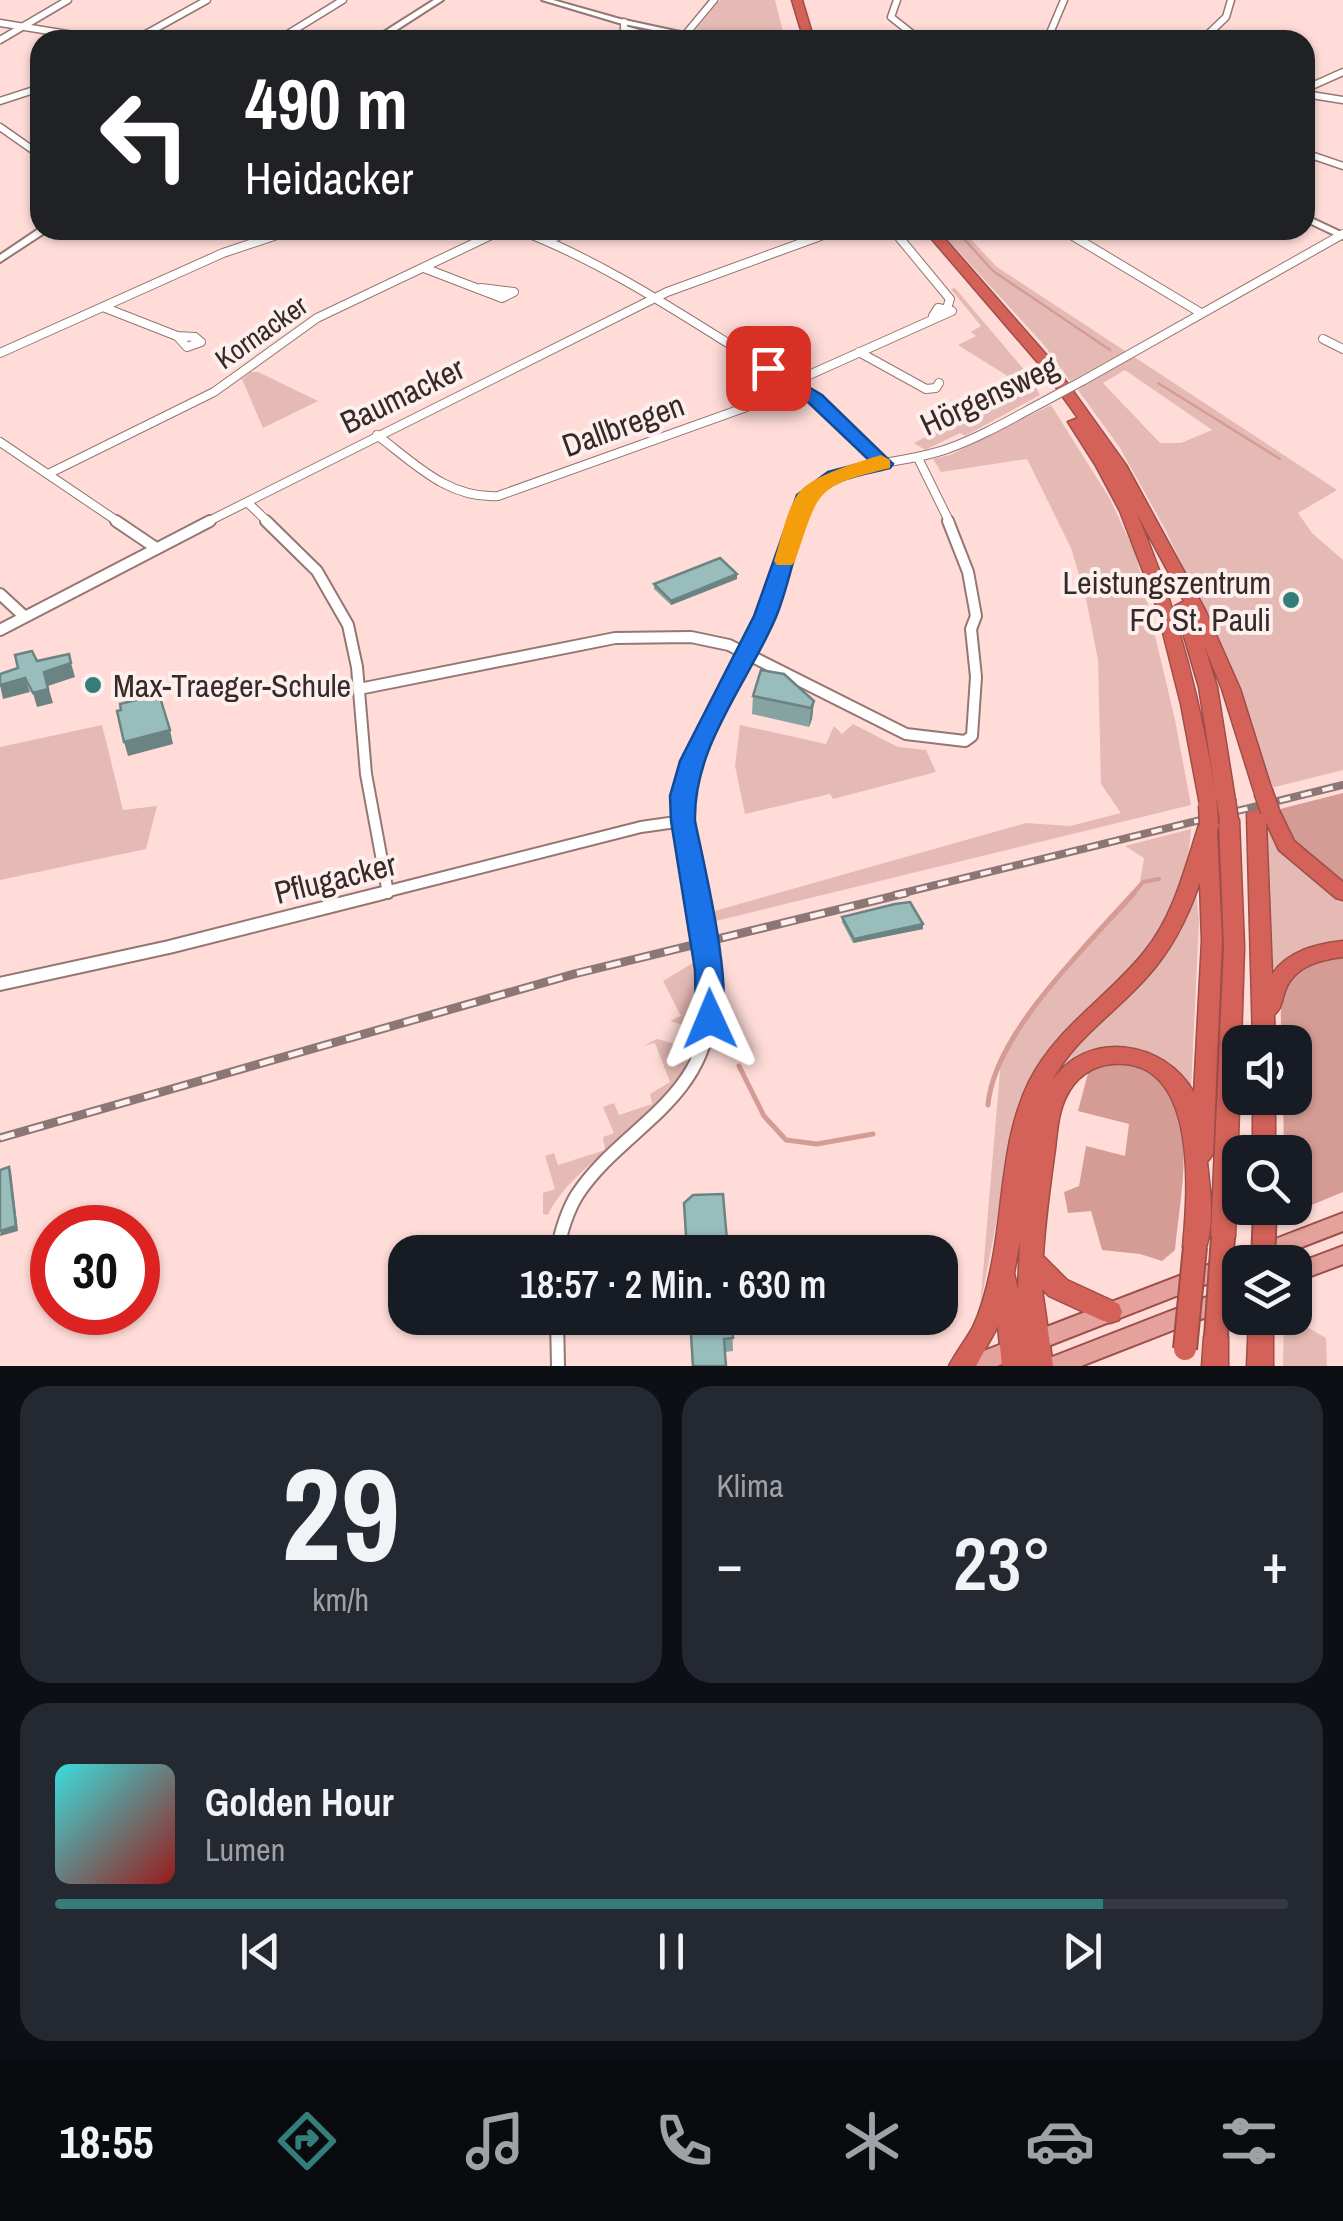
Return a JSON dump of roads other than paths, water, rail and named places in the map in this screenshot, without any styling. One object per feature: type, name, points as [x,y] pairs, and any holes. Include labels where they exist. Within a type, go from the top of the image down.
[{"type":"highway","points":[[787,0],[795,30]]},
{"type":"highway","points":[[796,0],[806,30]]},
{"type":"highway","points":[[925,240],[1041,376],[1088,440],[1144,546],[1176,633],[1190,688],[1218,812],[1200,1199],[1184,1358]]},
{"type":"highway","points":[[939,240],[1072,397],[1118,465],[1197,610],[1244,730],[1261,802],[1264,1025]]},
{"type":"highway","points":[[1160,546],[1208,687],[1234,947],[1215,1366]]},
{"type":"highway","points":[[1261,802],[1286,845],[1343,893]]},
{"type":"highway","points":[[962,1366],[977,1344],[1004,1269],[1036,1091],[1059,1050],[1138,972],[1172,926],[1218,812]]},
{"type":"highway","points":[[1266,1025],[1274,989],[1288,966],[1312,954],[1343,949]]},
{"type":"highway","points":[[1025,1356],[1039,1178],[1055,1094],[1066,1078],[1092,1057],[1108,1054],[1139,1058],[1174,1079],[1190,1114],[1200,1199]]},
{"type":"highway","points":[[1030,1260],[1058,1288],[1110,1312]]},
{"type":"highway","points":[[1004,1269],[1025,1356]]},
{"type":"highway","points":[[1260,1366],[1261,1335]]},
{"type":"main road","points":[[392,30],[439,0]]},
{"type":"main road","points":[[0,259],[30,239]]},
{"type":"main road","points":[[971,1366],[1025,1356],[1110,1312],[1343,1222]]},
{"type":"main road","points":[[1312,1267],[1343,1255]]},
{"type":"main road","points":[[1056,1366],[1222,1301]]},
{"type":"street","points":[[0,40],[68,0]]},
{"type":"street","points":[[153,30],[207,0]]},
{"type":"street","points":[[294,30],[343,0]]},
{"type":"street","points":[[545,0],[661,30]]},
{"type":"street","points":[[692,30],[714,0]]},
{"type":"street","points":[[897,0],[890,17],[907,30]]},
{"type":"street","points":[[1054,30],[1064,0]]},
{"type":"street","points":[[1212,30],[1226,17],[1231,0]]},
{"type":"street","points":[[0,22],[45,30]]},
{"type":"street","points":[[624,22],[624,28],[631,30]]},
{"type":"street","points":[[1315,87],[1343,72]]},
{"type":"street","points":[[0,102],[30,92]]},
{"type":"street","points":[[1315,94],[1343,100]]},
{"type":"street","points":[[0,127],[30,148]]},
{"type":"street","points":[[1315,156],[1343,166]]},
{"type":"street","points":[[1315,223],[1342,235]]},
{"type":"street","name":"Hörgensweg","points":[[559,1235],[573,1197],[679,1097],[705,1040],[710,1019],[708,970],[682,796],[710,720],[748,654],[773,595],[807,495],[835,476],[943,451],[1044,402],[1342,235]]},
{"type":"street","points":[[0,353],[223,253],[262,240]]},
{"type":"street","name":"Kornacker","points":[[48,474],[190,406],[234,379],[304,326],[481,240]]},
{"type":"street","points":[[548,240],[606,266],[794,385],[850,429],[883,464]]},
{"type":"street","name":"Baumacker","points":[[0,630],[378,434],[657,298],[811,240]]},
{"type":"street","name":"Dallbregen","points":[[378,434],[452,490],[474,498],[498,496],[783,394],[933,316],[936,308],[947,308],[950,299],[901,240]]},
{"type":"street","points":[[1080,240],[1201,313]]},
{"type":"street","points":[[424,268],[481,288]]},
{"type":"street","points":[[104,307],[177,336]]},
{"type":"street","points":[[1323,339],[1343,349]]},
{"type":"street","points":[[859,352],[926,389],[936,388],[939,383]]},
{"type":"street","points":[[0,442],[156,548]]},
{"type":"street","points":[[359,689],[635,636],[691,638],[729,645],[906,734],[956,741],[970,738],[975,711],[974,606],[957,539],[918,458]]},
{"type":"street","points":[[247,502],[308,560],[336,600],[352,638],[363,757],[388,893]]},
{"type":"street","points":[[0,594],[25,617]]},
{"type":"street","name":"Pflugacker","points":[[0,984],[170,947],[641,826],[683,821]]},
{"type":"street","points":[[557,1335],[558,1366]]},
{"type":"waterway","points":[[965,240],[993,271],[1110,350]]},
{"type":"waterway","points":[[1158,383],[1280,459]]},
{"type":"waterway","points":[[1132,895],[1143,882],[1159,879]]},
{"type":"waterway","points":[[988,1105],[994,1077],[1024,1020],[1134,893]]},
{"type":"waterway","points":[[739,1066],[764,1116],[786,1140],[817,1144],[873,1134]]},
{"type":"railway","points":[[895,895],[1343,785]]},
{"type":"railway","points":[[0,1138],[574,974],[906,893]]},
{"type":"place","name":"Leistungszentrum FC St. Pauli","points":[[1291,600]]},
{"type":"place","name":"Max-Traeger-Schule","points":[[93,685]]}]
